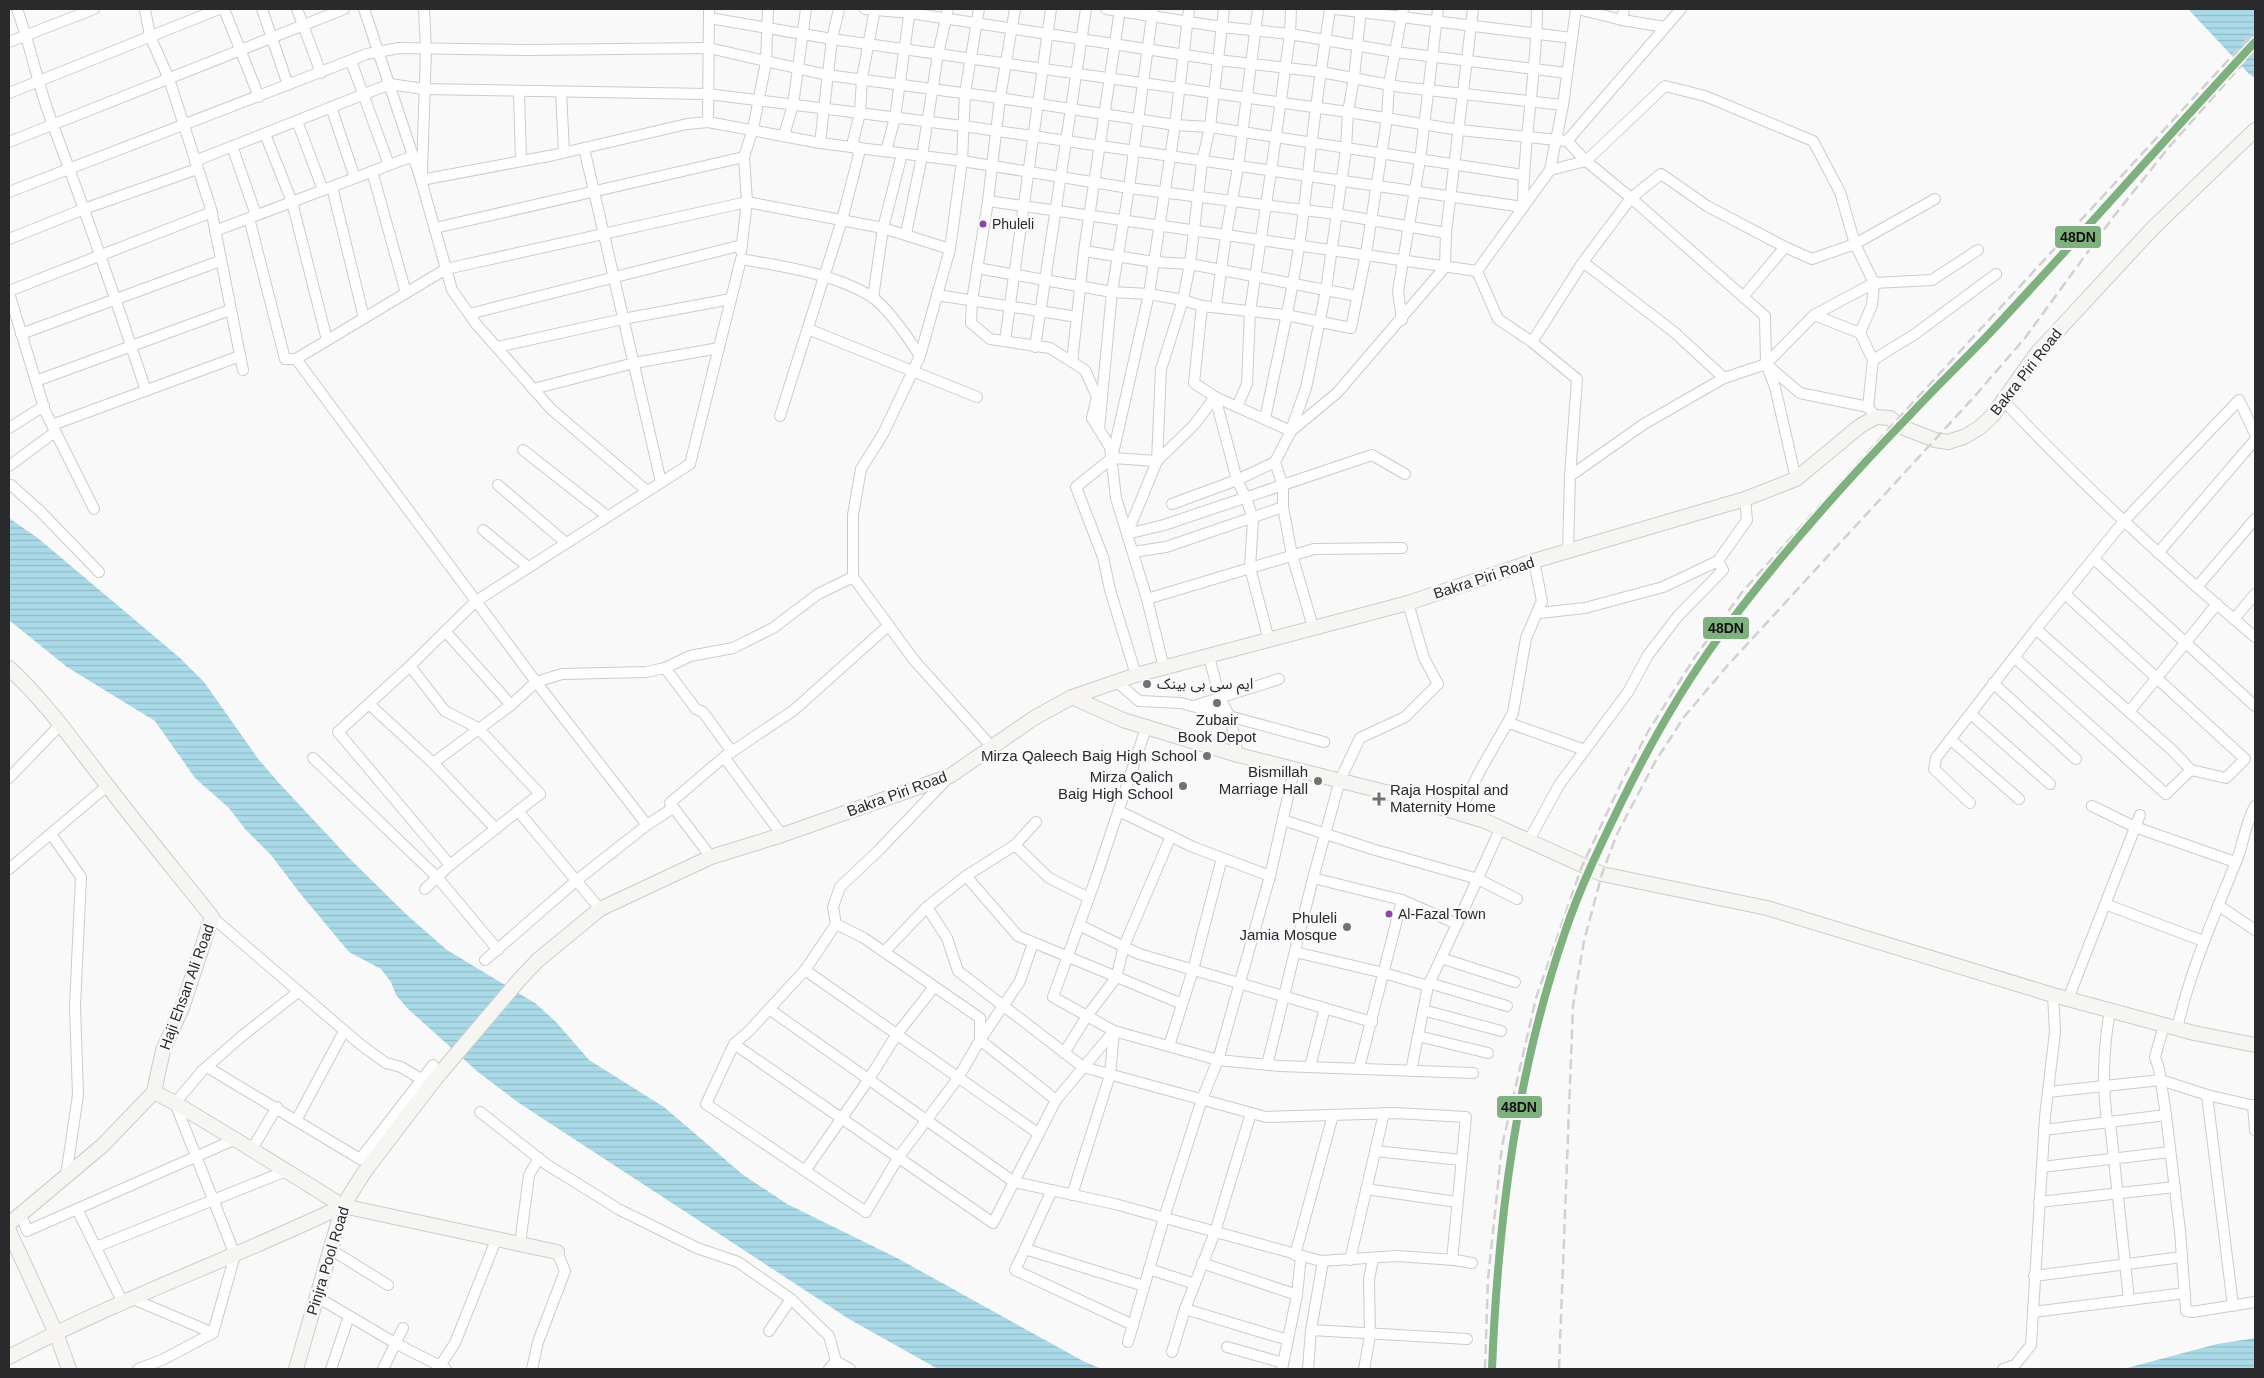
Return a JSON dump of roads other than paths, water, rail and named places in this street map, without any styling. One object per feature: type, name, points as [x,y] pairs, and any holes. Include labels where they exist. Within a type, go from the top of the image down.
[{"type":"street","points":[[17,9],[52,125],[70,167],[146,391]]},
{"type":"street","points":[[9,42],[94,9]]},
{"type":"street","points":[[145,9],[150,36],[169,79],[212,212],[220,261],[243,370]]},
{"type":"street","points":[[9,93],[150,36],[194,13],[219,9]]},
{"type":"street","points":[[224,9],[259,97]]},
{"type":"street","points":[[262,9],[288,85]]},
{"type":"street","points":[[297,9],[321,73]]},
{"type":"street","points":[[9,142],[344,9]]},
{"type":"street","points":[[364,9],[422,180],[452,290],[469,314],[551,409],[647,491]]},
{"type":"street","points":[[422,180],[423,89],[426,49],[424,9]]},
{"type":"street","points":[[450,865],[338,732],[410,666],[476,601],[690,464],[740,259],[746,202],[744,157],[753,129],[766,62],[768,9]]},
{"type":"street","points":[[784,135],[793,105],[801,34],[806,9]]},
{"type":"street","points":[[820,143],[832,39],[839,9]]},
{"type":"street","points":[[780,416],[842,220],[860,154],[853,141],[860,113],[862,78],[872,9],[946,14],[976,23],[1218,60],[1321,72],[1428,89],[1563,105]]},
{"type":"street","points":[[979,9],[965,93],[962,161],[950,249],[920,356],[883,434],[861,470],[853,515],[854,577],[914,660],[991,746]]},
{"type":"street","points":[[1015,9],[1000,98],[988,201],[972,301],[971,323],[990,339],[1050,348],[1085,370],[1096,397],[1092,418],[1110,446],[1116,498],[1133,552],[1164,668]]},
{"type":"street","points":[[1005,341],[1051,9]]},
{"type":"street","points":[[1035,346],[1086,9]]},
{"type":"street","points":[[1106,9],[1153,13],[1188,22],[1326,39],[1395,52],[1567,73]]},
{"type":"street","points":[[1136,675],[1110,590],[1103,557],[1076,487],[1112,458],[1149,294],[1175,125],[1189,9]]},
{"type":"street","points":[[1127,534],[1157,461],[1161,369],[1183,300],[1190,264],[1202,162],[1210,128],[1224,9]]},
{"type":"street","points":[[1216,307],[1238,167],[1258,9]]},
{"type":"street","points":[[1237,407],[1247,384],[1250,310],[1267,205],[1290,34],[1291,9]]},
{"type":"street","points":[[1265,419],[1286,315],[1304,210],[1306,176],[1330,9]]},
{"type":"street","points":[[1336,9],[1402,13],[1437,21],[1572,38]]},
{"type":"street","points":[[1402,320],[1398,291],[1420,160],[1428,89],[1434,57],[1438,9]]},
{"type":"street","points":[[1291,431],[1337,393],[1402,320],[1445,267],[1446,233],[1473,9]]},
{"type":"street","points":[[1523,207],[1523,175],[1534,69],[1537,9]]},
{"type":"street","points":[[1477,271],[1550,170],[1562,140],[1563,105],[1577,9],[1665,28]]},
{"type":"street","points":[[1622,20],[1624,9]]},
{"type":"street","points":[[1562,140],[1681,9]]},
{"type":"street","points":[[1072,362],[1084,251],[1108,79],[1120,10]]},
{"type":"street","points":[[1172,504],[1237,480],[1275,462],[1291,431],[1306,388],[1326,290],[1346,149],[1348,112],[1354,78],[1360,10]]},
{"type":"street","points":[[886,151],[895,118],[910,11]]},
{"type":"street","points":[[708,122],[709,13],[767,29],[832,39],[1280,102],[1459,130],[1562,140],[1765,316],[1766,364],[1775,387],[1796,479]]},
{"type":"street","points":[[1099,429],[1112,292],[1129,188],[1153,13]]},
{"type":"street","points":[[977,268],[1112,292],[1149,294],[1183,300],[1202,306],[1286,315],[1351,328],[1366,254],[1402,13]]},
{"type":"street","points":[[906,234],[922,156],[946,14]]},
{"type":"street","points":[[9,192],[70,167],[351,61],[378,52],[399,48],[709,48],[828,75],[862,78],[1175,125],[1210,128],[1523,175]]},
{"type":"street","points":[[351,61],[388,165]]},
{"type":"street","points":[[9,240],[196,165],[232,146],[390,84],[423,89],[708,94],[758,99],[927,123],[963,126],[1523,207]]},
{"type":"street","points":[[1550,170],[1586,161],[1665,86],[1705,96],[1813,141],[1840,192],[1855,244],[1874,282],[1872,304],[1860,333]]},
{"type":"street","points":[[519,92],[520,161]]},
{"type":"street","points":[[561,92],[564,152]]},
{"type":"street","points":[[331,108],[355,178]]},
{"type":"street","points":[[297,121],[327,188],[364,318]]},
{"type":"street","points":[[422,180],[584,148],[687,124],[708,122],[820,143],[962,161],[1129,188],[1370,218],[1446,233]]},
{"type":"street","name":"Bakra Piri Road","points":[[450,1062],[538,960],[600,909],[711,857],[782,835],[950,776],[1034,718],[1072,697],[1136,675],[1408,603],[1568,551],[1744,499],[1796,479],[1860,426],[1872,412],[1890,418],[1899,426],[1935,440],[1948,442],[1964,437],[1979,428],[1994,415],[2037,353],[2153,228],[2255,130]]},
{"type":"street","points":[[265,134],[292,202],[326,340]]},
{"type":"street","points":[[232,146],[252,217],[285,359],[296,359],[446,269],[746,202],[882,228],[950,249]]},
{"type":"street","points":[[584,148],[661,482]]},
{"type":"street","points":[[873,298],[882,228],[902,154]]},
{"type":"street","points":[[215,231],[414,156]]},
{"type":"street","points":[[435,228],[744,157]]},
{"type":"street","points":[[372,171],[406,293]]},
{"type":"street","points":[[1532,342],[1583,262],[1631,198],[1661,174],[1707,206],[1812,259],[1855,244],[1935,199]]},
{"type":"street","points":[[988,201],[1124,222],[1298,244],[1477,271]]},
{"type":"street","points":[[94,508],[44,406],[9,292],[212,212]]},
{"type":"street","points":[[469,314],[742,245]]},
{"type":"street","points":[[1743,296],[1785,247]]},
{"type":"street","points":[[1570,476],[1644,424],[1724,378],[1766,364],[1814,315],[1874,282],[1932,280],[1978,250]]},
{"type":"street","points":[[1084,251],[1154,262],[1190,264],[1358,296]]},
{"type":"street","points":[[740,259],[781,265],[841,282],[873,298],[907,335],[920,356]]},
{"type":"street","points":[[21,334],[220,261]]},
{"type":"street","points":[[1583,262],[1674,332],[1724,378]]},
{"type":"street","points":[[1477,271],[1498,319],[1532,342],[1577,379],[1570,476],[1568,551]]},
{"type":"street","points":[[1873,360],[1914,334],[1996,274]]},
{"type":"street","points":[[938,295],[1076,316]]},
{"type":"street","points":[[497,347],[623,318],[731,299]]},
{"type":"street","points":[[1202,306],[1194,383],[1237,407],[1291,431]]},
{"type":"street","points":[[36,381],[230,310]]},
{"type":"street","points":[[1766,364],[1800,394],[1872,412],[1873,360],[1860,333],[1814,315]]},
{"type":"street","points":[[808,330],[978,398]]},
{"type":"street","points":[[533,389],[634,363],[719,348]]},
{"type":"street","points":[[9,466],[54,428],[240,356]]},
{"type":"street","points":[[296,359],[536,682],[647,825]]},
{"type":"street","points":[[1112,458],[1157,461],[1194,425],[1215,396]]},
{"type":"street","points":[[1215,396],[1237,480],[1253,519],[1250,568],[1268,640]]},
{"type":"street","points":[[1970,803],[1934,769],[1936,758],[1993,683],[2124,521],[2240,400],[2255,434]]},
{"type":"street","points":[[2004,401],[2071,472],[2158,553],[2255,637]]},
{"type":"street","points":[[9,428],[44,406]]},
{"type":"street","points":[[2158,553],[2255,440]]},
{"type":"street","points":[[524,450],[607,516]]},
{"type":"street","points":[[1127,534],[1164,525],[1372,455],[1405,474]]},
{"type":"street","points":[[1275,462],[1283,486],[1283,507],[1292,556],[1313,627]]},
{"type":"street","points":[[9,496],[10,482]]},
{"type":"street","points":[[10,482],[99,572]]},
{"type":"street","points":[[498,485],[566,542]]},
{"type":"street","points":[[1538,613],[1585,608],[1663,587],[1718,561],[1747,520],[1744,499]]},
{"type":"street","points":[[1133,552],[1166,547],[1253,519],[1283,507]]},
{"type":"street","points":[[2197,587],[2255,519]]},
{"type":"street","points":[[484,530],[528,567]]},
{"type":"street","points":[[1146,599],[1314,549],[1402,548]]},
{"type":"street","points":[[2094,559],[2255,706]]},
{"type":"street","points":[[1529,840],[1560,785],[1628,692],[1648,655],[1678,616],[1723,570],[1718,561]]},
{"type":"street","points":[[1459,813],[1481,768],[1514,713],[1526,638],[1542,601],[1534,562]]},
{"type":"street","points":[[433,764],[478,728],[511,705],[536,682],[562,674],[646,672],[665,668],[690,656],[733,648],[773,628],[818,594],[854,577]]},
{"type":"street","points":[[2036,629],[2191,770],[2226,778],[2245,759],[2065,594]]},
{"type":"street","points":[[2234,619],[2255,594]]},
{"type":"street","points":[[1267,1065],[1313,878],[1340,780],[1360,738],[1405,717],[1438,684],[1424,658],[1408,603]]},
{"type":"street","points":[[2129,712],[2217,604]]},
{"type":"street","points":[[711,857],[670,803],[728,754],[794,710],[889,625]]},
{"type":"street","points":[[445,631],[511,705]]},
{"type":"street","points":[[1209,657],[1220,698],[1230,717],[1238,755]]},
{"type":"street","points":[[2014,657],[2166,794],[2191,770]]},
{"type":"street","points":[[410,666],[445,710],[478,728],[540,794],[450,865],[425,889]]},
{"type":"street","name":"Haji Ehsan Ali Road","points":[[9,668],[34,690],[107,786],[212,917],[182,1008],[162,1050],[154,1092]]},
{"type":"street","points":[[665,668],[696,709],[703,712],[728,754],[782,835]]},
{"type":"street","points":[[1193,707],[1279,678]]},
{"type":"street","points":[[1117,682],[1139,701],[1181,703],[1324,742]]},
{"type":"street","points":[[1993,683],[2076,759]]},
{"type":"street","points":[[1072,697],[1123,720],[1146,728],[1294,770],[1413,798],[1501,827],[1602,874],[1767,908],[2053,995],[2170,1027],[2255,1045]]},
{"type":"street","points":[[369,704],[433,764],[496,829]]},
{"type":"street","points":[[1971,714],[2050,784]]},
{"type":"street","points":[[1509,722],[1585,750]]},
{"type":"street","points":[[9,778],[61,724]]},
{"type":"street","points":[[1146,728],[1089,898],[1053,997],[1114,1031],[1218,1060],[1267,1065],[1473,1073]]},
{"type":"street","points":[[1950,739],[2018,799]]},
{"type":"street","points":[[313,758],[437,878],[498,950]]},
{"type":"street","points":[[1128,1342],[1164,1218],[1202,1099],[1218,1060],[1270,876],[1294,770]]},
{"type":"street","points":[[950,776],[879,850],[840,886],[833,907],[836,924],[805,970],[749,1031],[734,1044],[706,1104],[866,1212],[898,1158],[958,1078],[980,1040],[1004,1007],[1020,981],[1033,943]]},
{"type":"street","points":[[9,869],[107,786]]},
{"type":"street","points":[[2092,806],[2135,827],[2235,862]]},
{"type":"street","points":[[2255,806],[2252,820],[2203,941],[2186,990],[2170,1027],[2155,1053],[2161,1080],[2175,1187],[2186,1311],[2192,1312],[2255,1302]]},
{"type":"street","points":[[485,960],[577,880],[647,825],[673,808]]},
{"type":"street","points":[[1118,810],[1171,836],[1270,876]]},
{"type":"street","points":[[518,811],[600,909]]},
{"type":"street","points":[[2068,999],[2140,815]]},
{"type":"street","points":[[1283,820],[1478,878],[1518,899]]},
{"type":"street","points":[[884,952],[926,907],[966,876],[1015,845],[1036,822]]},
{"type":"street","points":[[1410,1071],[1428,985],[1501,827]]},
{"type":"street","points":[[51,834],[81,877],[75,1006],[78,1095],[66,1176]]},
{"type":"street","points":[[1064,1053],[1087,1016],[1116,978],[1124,946],[1171,836]]},
{"type":"street","points":[[1015,845],[1049,878],[1089,898]]},
{"type":"street","points":[[1168,1046],[1193,970],[1222,858]]},
{"type":"street","points":[[966,876],[1018,936],[1067,958],[1182,1004]]},
{"type":"street","points":[[1313,878],[1402,900],[1457,924]]},
{"type":"street","points":[[1359,1068],[1402,900]]},
{"type":"street","points":[[2105,904],[2203,941]]},
{"type":"street","points":[[2218,905],[2255,930]]},
{"type":"street","points":[[926,907],[948,938],[958,971],[1083,1067],[1266,1117],[1384,1113],[1466,1117],[1452,1260]]},
{"type":"street","points":[[212,917],[344,1031],[386,1063],[401,1067],[421,1079]]},
{"type":"street","points":[[836,924],[864,938],[980,1018],[980,1040]]},
{"type":"street","points":[[1079,925],[1140,954],[1372,1022]]},
{"type":"street","points":[[1295,952],[1384,973],[1507,1006]]},
{"type":"street","points":[[1441,958],[1516,982]]},
{"type":"street","points":[[805,970],[1038,1134]]},
{"type":"street","points":[[806,1171],[869,1079],[897,1034],[934,986]]},
{"type":"street","points":[[175,1103],[207,1067],[242,1036],[298,992]]},
{"type":"street","points":[[2003,1369],[2015,1365],[2031,1344],[2044,1130],[2055,1032],[2053,995]]},
{"type":"street","points":[[1310,1067],[1325,1008]]},
{"type":"street","points":[[769,1009],[1014,1182],[1072,1194],[1298,1256],[1323,1261],[1397,1256],[1472,1263]]},
{"type":"street","points":[[1423,1010],[1501,1031]]},
{"type":"street","points":[[2110,1010],[2105,1038],[2103,1087],[2114,1158],[2128,1300]]},
{"type":"street","points":[[297,1119],[344,1031]]},
{"type":"street","points":[[734,1044],[993,1223],[1056,1100],[1114,1031]]},
{"type":"street","points":[[1072,1194],[1110,1075],[1114,1031]]},
{"type":"street","points":[[1418,1036],[1488,1053]]},
{"type":"street","points":[[980,1040],[1056,1100]]},
{"type":"street","name":"Pinjra Pool Road","points":[[296,1369],[342,1206],[373,1160],[450,1062]]},
{"type":"street","points":[[207,1067],[297,1119],[360,1159],[433,1065]]},
{"type":"street","points":[[2048,1092],[2161,1080],[2207,1095],[2254,1106],[2255,1130]]},
{"type":"street","points":[[9,1224],[102,1146],[154,1092],[252,1149],[342,1206],[557,1252],[565,1271],[538,1342],[532,1369]]},
{"type":"street","points":[[2207,1095],[2233,1306]]},
{"type":"street","points":[[138,1369],[162,1360],[212,1333],[235,1255],[175,1103]]},
{"type":"street","points":[[252,1149],[277,1108]]},
{"type":"street","points":[[480,1112],[539,1158],[620,1210],[697,1248],[738,1262],[790,1299],[829,1336],[832,1365],[850,1369]]},
{"type":"street","points":[[1172,1352],[1185,1309],[1215,1232],[1251,1113]]},
{"type":"street","points":[[1350,1260],[1384,1113]]},
{"type":"street","points":[[1227,1347],[1282,1366],[1297,1295],[1298,1256],[1333,1115]]},
{"type":"street","points":[[2044,1130],[2166,1115]]},
{"type":"street","points":[[21,1214],[27,1231],[236,1140]]},
{"type":"street","points":[[1375,1151],[1462,1160]]},
{"type":"street","points":[[2042,1167],[2170,1152]]},
{"type":"street","points":[[520,1244],[529,1176],[539,1158]]},
{"type":"street","points":[[96,1247],[286,1171]]},
{"type":"street","points":[[2040,1202],[2175,1187]]},
{"type":"street","points":[[1366,1189],[1457,1202]]},
{"type":"street","points":[[1052,1190],[1015,1270],[1133,1325]]},
{"type":"street","points":[[9,1357],[56,1333],[128,1301],[273,1240],[342,1206]]},
{"type":"street","points":[[77,1209],[96,1247],[128,1301],[212,1333]]},
{"type":"street","points":[[9,1231],[56,1333],[68,1369]]},
{"type":"street","points":[[317,1297],[441,1368],[455,1343],[496,1240]]},
{"type":"street","points":[[330,1249],[388,1285]]},
{"type":"street","points":[[1025,1249],[1144,1286]]},
{"type":"street","points":[[2034,1276],[2182,1257]]},
{"type":"street","points":[[1364,1369],[1370,1333],[1369,1280],[1373,1258]]},
{"type":"street","points":[[1308,1369],[1311,1330],[1323,1261]]},
{"type":"street","points":[[1202,1263],[1297,1295]]},
{"type":"street","points":[[1149,1269],[1195,1284]]},
{"type":"street","points":[[2033,1312],[2185,1293]]},
{"type":"street","points":[[769,1331],[790,1299]]},
{"type":"street","points":[[1185,1309],[1288,1340]]},
{"type":"street","points":[[331,1369],[349,1316]]},
{"type":"street","points":[[383,1369],[403,1328]]},
{"type":"street","points":[[1311,1330],[1467,1338]]},
{"type":"water","points":[[2188,9],[2255,9],[2255,78],[2249,74]]},
{"type":"water","points":[[9,518],[39,539],[180,658],[204,682],[259,760],[279,783],[349,858],[408,916],[447,950],[535,1003],[556,1022],[589,1060],[664,1107],[742,1174],[787,1204],[897,1258],[1083,1361],[1102,1369],[938,1369],[849,1319],[519,1103],[478,1072],[407,1008],[396,995],[391,982],[381,969],[349,952],[271,855],[245,829],[229,808],[195,778],[155,721],[67,667],[9,620]]},
{"type":"water","points":[[2255,1338],[2255,1369],[2123,1369],[2217,1344]]},
{"type":"railway","points":[[1485,1369],[1488,1279],[1502,1146],[1536,998],[1582,866],[1624,777],[1649,730],[1695,657],[1743,591],[1895,422],[2255,31]]},
{"type":"railway","points":[[1559,1369],[1573,1006],[1584,941],[1602,874],[1617,834],[1655,762],[1684,717],[1728,665],[1974,397],[2025,338],[2114,216],[2169,147],[2255,50]]},
{"type":"place","name":"Phuleli","points":[[983,224]]},
{"type":"place","name":"ایم سی بی بینک","points":[[1147,684]]},
{"type":"place","name":"Zubair Book Depot","points":[[1217,703]]},
{"type":"place","name":"Mirza Qaleech Baig High School","points":[[1207,756]]},
{"type":"place","name":"Bismillah Marriage Hall","points":[[1318,781]]},
{"type":"place","name":"Mirza Qalich Baig High School","points":[[1183,786]]},
{"type":"place","name":"Raja Hospital and Maternity Home","points":[[1379,799]]},
{"type":"place","name":"Al-Fazal Town","points":[[1389,914]]},
{"type":"place","name":"Phuleli Jamia Mosque","points":[[1347,927]]}]
